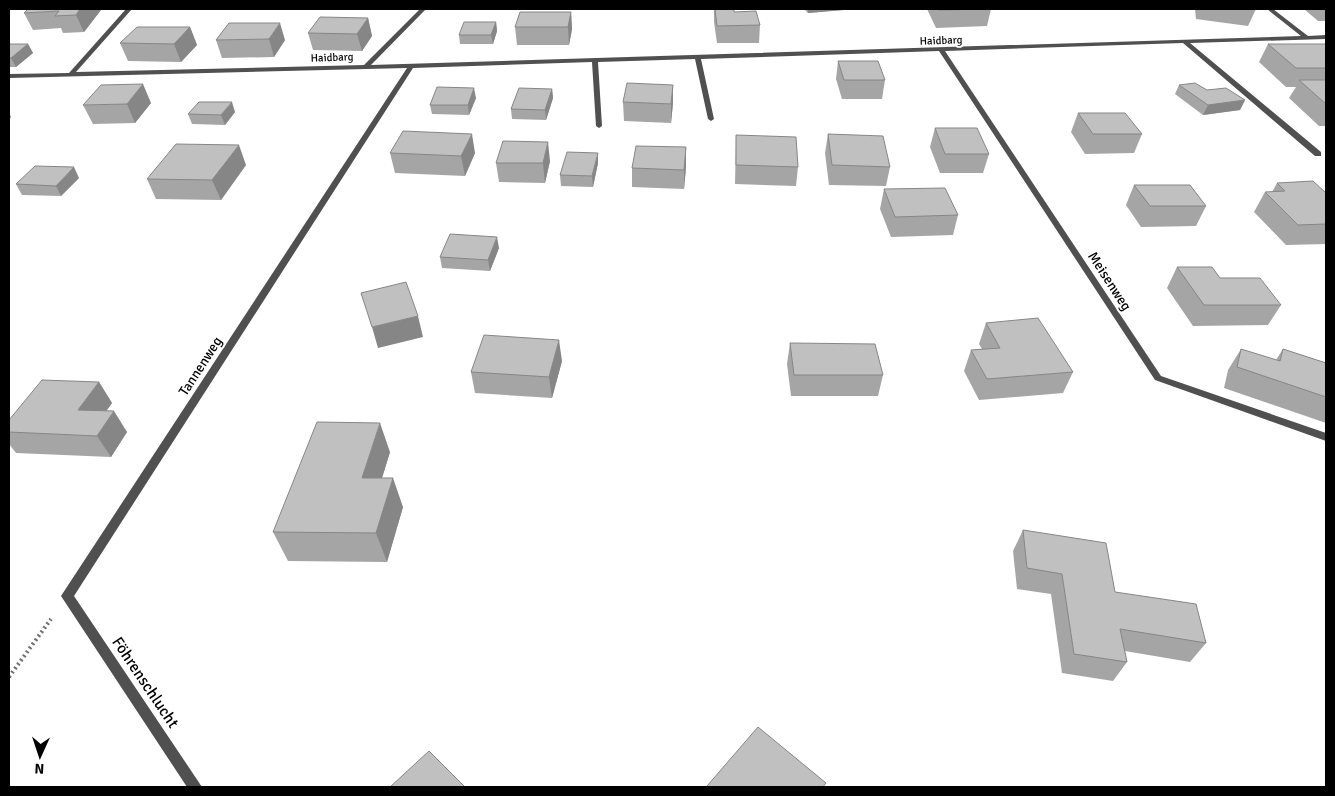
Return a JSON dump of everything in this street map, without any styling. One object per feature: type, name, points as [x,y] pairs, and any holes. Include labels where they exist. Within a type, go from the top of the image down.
[{"type":"street","points":[[70,75],[129,9]]},
{"type":"street","points":[[366,66],[423,9]]},
{"type":"street","points":[[1270,9],[1307,38]]},
{"type":"street","name":"Haidbarg","points":[[9,76],[698,58],[1326,37]]},
{"type":"street","points":[[1185,42],[1318,154]]},
{"type":"street","name":"Meisenweg","points":[[941,50],[1158,378],[1326,437]]},
{"type":"street","points":[[698,58],[710,119]]},
{"type":"street","points":[[595,61],[599,126]]},
{"type":"street","name":"Tannenweg","points":[[67,596],[411,66]]},
{"type":"street","name":"Föhrenschlucht","points":[[67,596],[195,787]]},
{"type":"path","points":[[9,677],[67,596]]},
{"type":"building","points":[[28,9],[80,9],[76,15],[55,16],[59,11],[24,13]]},
{"type":"building","points":[[715,9],[734,9],[734,12],[756,11],[760,25],[717,26]]},
{"type":"building","points":[[938,9],[991,9],[939,10]]},
{"type":"building","points":[[520,12],[571,12],[568,27],[515,27]]},
{"type":"building","points":[[320,17],[368,18],[357,34],[308,33]]},
{"type":"building","points":[[464,22],[496,22],[491,35],[459,35]]},
{"type":"building","points":[[229,23],[280,23],[269,39],[216,40]]},
{"type":"building","points":[[137,27],[190,27],[174,44],[120,43]]},
{"type":"building","points":[[9,44],[28,44],[9,58]]},
{"type":"building","points":[[1268,44],[1326,44],[1326,68],[1296,68]]},
{"type":"building","points":[[838,61],[878,61],[885,80],[844,80]]},
{"type":"building","points":[[1299,80],[1326,80],[1326,104]]},
{"type":"building","points":[[627,83],[673,85],[671,104],[623,102]]},
{"type":"building","points":[[1195,83],[1207,90],[1226,88],[1245,100],[1208,105],[1179,85]]},
{"type":"building","points":[[143,84],[127,104],[83,105],[101,85]]},
{"type":"building","points":[[437,87],[474,88],[468,105],[430,105]]},
{"type":"building","points":[[519,88],[552,89],[545,110],[511,109]]},
{"type":"building","points":[[199,102],[232,102],[221,115],[188,114]]},
{"type":"building","points":[[1078,113],[1125,113],[1142,134],[1093,134]]},
{"type":"building","points":[[935,128],[977,128],[989,154],[945,154]]},
{"type":"building","points":[[403,131],[472,134],[461,156],[390,153]]},
{"type":"building","points":[[828,134],[883,136],[890,167],[832,165]]},
{"type":"building","points":[[736,135],[796,137],[798,167],[736,165]]},
{"type":"building","points":[[503,141],[548,142],[543,163],[496,163]]},
{"type":"building","points":[[176,144],[239,145],[212,180],[147,179]]},
{"type":"building","points":[[636,146],[686,147],[684,170],[632,168]]},
{"type":"building","points":[[567,152],[598,153],[592,176],[560,175]]},
{"type":"building","points":[[35,166],[74,167],[56,186],[16,184]]},
{"type":"building","points":[[1313,181],[1326,193],[1326,224],[1298,225],[1265,192],[1285,191],[1277,183]]},
{"type":"building","points":[[1134,185],[1190,185],[1206,206],[1150,206]]},
{"type":"building","points":[[945,188],[958,215],[895,217],[884,189]]},
{"type":"building","points":[[450,234],[497,237],[488,260],[440,257]]},
{"type":"building","points":[[1177,267],[1212,267],[1220,278],[1260,278],[1281,305],[1204,305]]},
{"type":"building","points":[[406,282],[418,316],[372,327],[361,293]]},
{"type":"building","points":[[1038,318],[1073,372],[987,379],[971,350],[1000,348],[986,323]]},
{"type":"building","points":[[484,335],[559,340],[549,377],[471,372]]},
{"type":"building","points":[[790,343],[875,344],[883,375],[794,375]]},
{"type":"building","points":[[1241,349],[1280,361],[1283,349],[1326,363],[1326,397],[1237,367]]},
{"type":"building","points":[[42,380],[99,382],[78,410],[114,411],[97,436],[9,432],[9,420]]},
{"type":"building","points":[[317,422],[380,423],[362,478],[393,478],[376,533],[273,532]]},
{"type":"building","points":[[1023,530],[1106,543],[1115,592],[1196,604],[1206,643],[1120,629],[1127,662],[1074,654],[1062,574],[1027,568]]},
{"type":"building","points":[[758,727],[826,783],[823,787],[708,787]]},
{"type":"building","points":[[429,751],[465,787],[390,787]]}]
